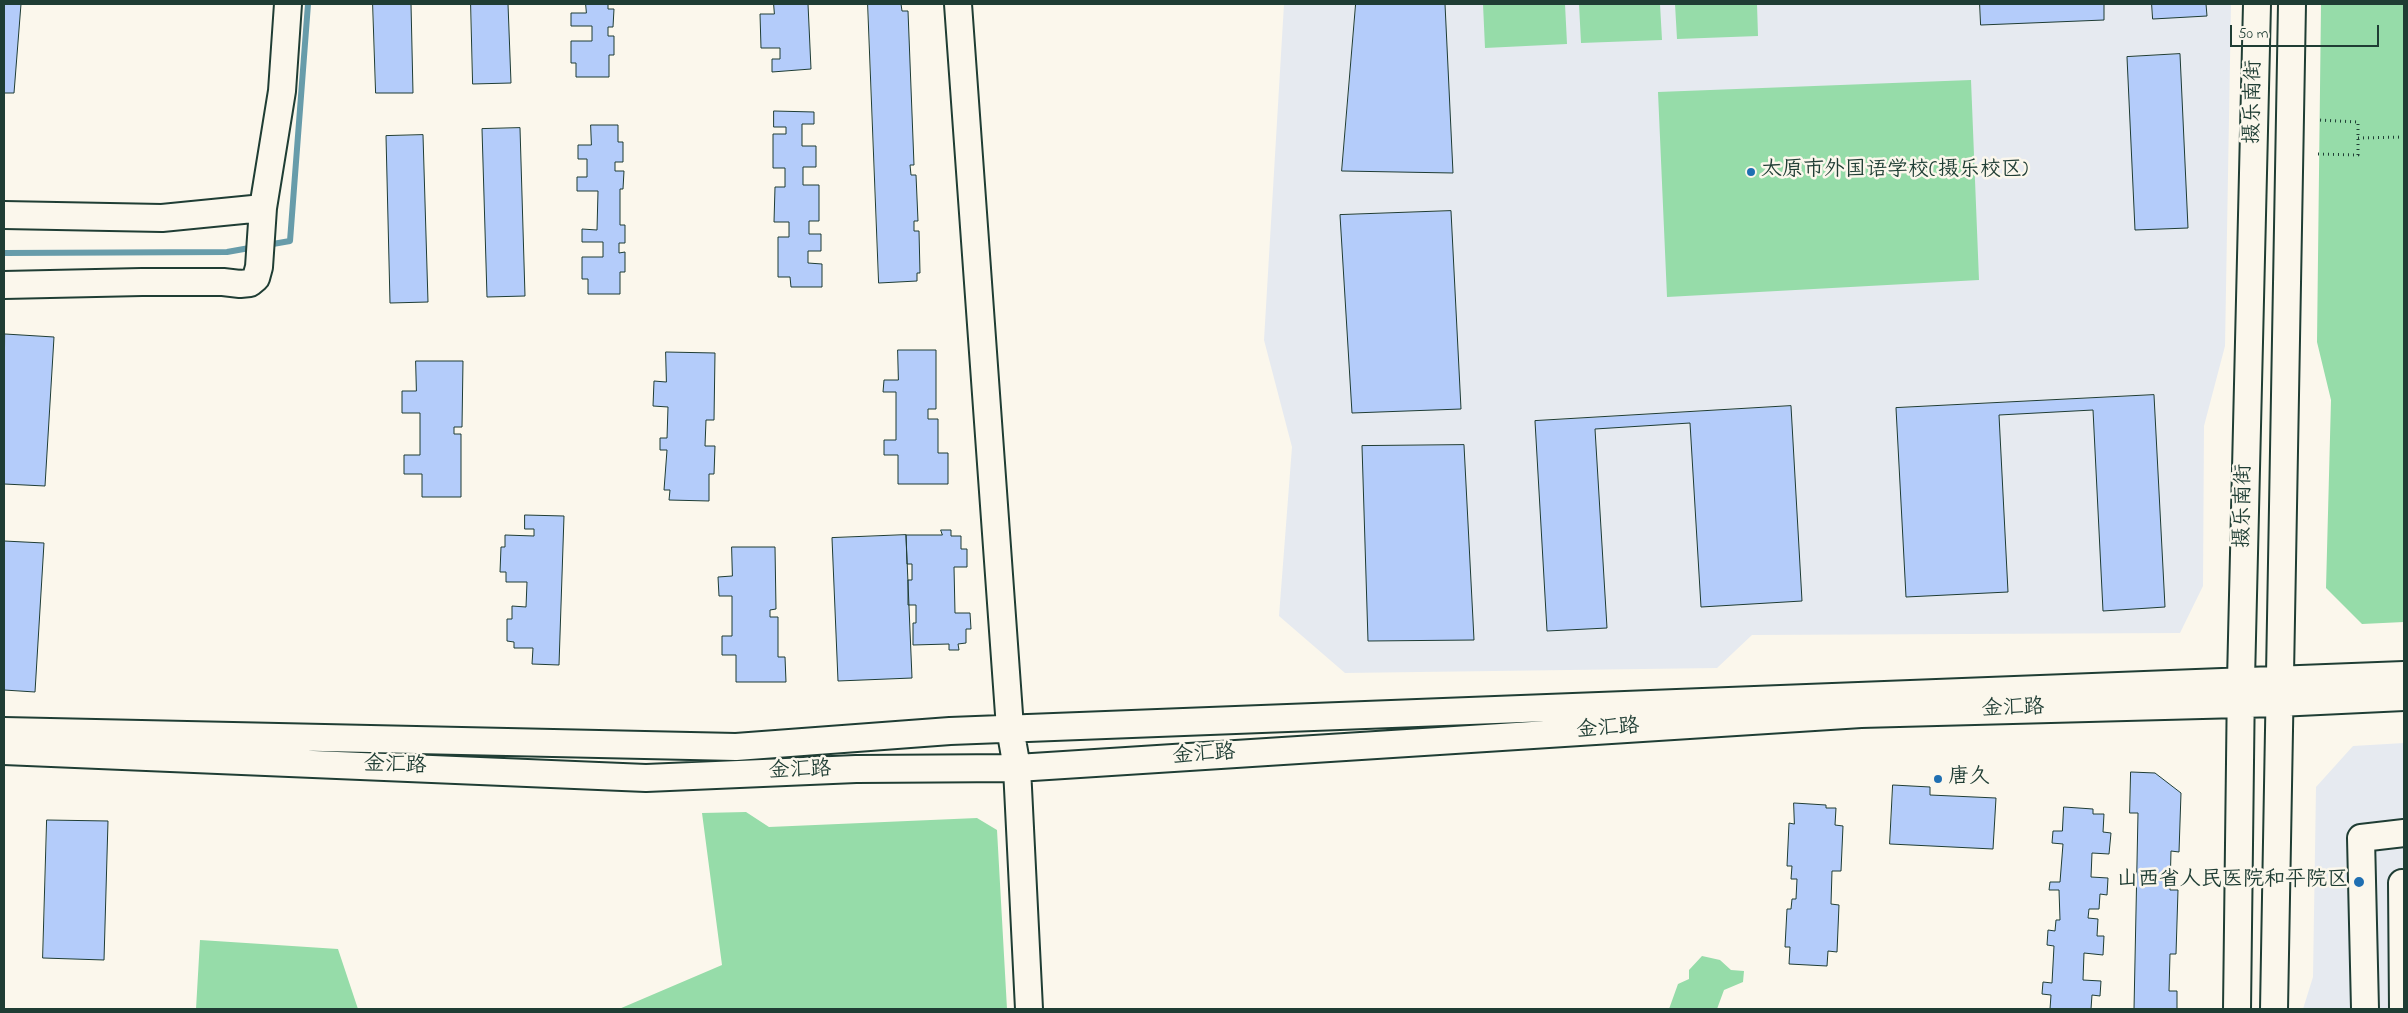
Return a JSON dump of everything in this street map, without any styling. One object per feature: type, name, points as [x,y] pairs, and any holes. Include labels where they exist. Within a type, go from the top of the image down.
[{"type":"street","points":[[4,285],[142,282],[224,282],[240,284],[250,283],[256,278],[259,267],[259,235],[282,91],[288,4]]},
{"type":"street","points":[[958,4],[1012,728],[1018,768],[1029,1009]]},
{"type":"street","name":"摄乐南街","points":[[2237,1009],[2241,692],[2257,4]]},
{"type":"street","name":"摄乐南街","points":[[2274,1009],[2278,692],[2292,4]]},
{"type":"street","points":[[4,214],[162,218],[263,208]]},
{"type":"street","name":"金汇路","points":[[2278,692],[2404,674]]},
{"type":"street","name":"金汇路","points":[[4,751],[646,778],[856,769],[1018,768],[1861,714],[2241,692]]},
{"type":"street","name":"金汇路","points":[[4,731],[736,747],[1012,728],[2241,692],[2404,697]]},
{"type":"street","points":[[2365,1009],[2361,838],[2404,833]]},
{"type":"street","points":[[2362,884],[2403,883],[2403,1009]]},
{"type":"path","points":[[2318,120],[2358,122],[2358,155],[2318,154]]},
{"type":"path","points":[[2358,138],[2404,138]]},
{"type":"shaded area","name":"太原市外国语学校(摄乐校区)","points":[[1284,4],[2231,4],[2225,346],[2204,426],[2203,586],[2180,633],[1752,635],[1717,668],[1345,673],[1279,616],[1292,447],[1264,340]]},
{"type":"shaded area","name":"山西省人民医院和平院区","points":[[2404,743],[2404,1009],[2303,1009],[2313,977],[2316,787],[2353,746]]},
{"type":"green space","points":[[1483,4],[1565,4],[1567,44],[1485,48]]},
{"type":"green space","points":[[1579,4],[1660,4],[1662,40],[1581,43]]},
{"type":"green space","points":[[1675,4],[1757,4],[1758,36],[1677,39]]},
{"type":"green space","points":[[2321,4],[2404,4],[2404,622],[2362,624],[2326,588],[2331,400],[2317,342]]},
{"type":"green space","points":[[1971,80],[1979,280],[1667,297],[1658,92]]},
{"type":"green space","points":[[746,812],[769,827],[977,818],[997,830],[1007,1009],[619,1009],[722,965],[702,813]]},
{"type":"green space","points":[[200,940],[338,949],[358,1009],[196,1009]]},
{"type":"green space","points":[[1702,956],[1720,960],[1731,970],[1744,971],[1743,982],[1724,990],[1717,1009],[1669,1009],[1678,984],[1689,979],[1689,970]]},
{"type":"building","points":[[4,4],[21,4],[14,93],[4,93]]},
{"type":"building","points":[[373,4],[411,4],[413,93],[376,93]]},
{"type":"building","points":[[471,4],[508,4],[511,83],[473,84]]},
{"type":"building","points":[[586,4],[608,4],[608,9],[614,9],[613,27],[608,27],[608,36],[614,36],[614,55],[609,55],[609,77],[576,77],[576,63],[571,63],[571,41],[592,41],[592,26],[571,26],[571,13],[586,13]]},
{"type":"building","points":[[774,4],[808,4],[811,69],[772,72],[772,59],[780,59],[780,48],[761,48],[760,14],[774,14]]},
{"type":"building","points":[[868,4],[901,4],[902,11],[908,11],[914,165],[910,165],[911,175],[916,175],[918,221],[914,221],[914,231],[919,231],[920,273],[917,273],[917,281],[879,283]]},
{"type":"building","points":[[1356,4],[1445,4],[1453,173],[1342,171]]},
{"type":"building","points":[[1980,4],[2104,4],[2104,20],[1981,25]]},
{"type":"building","points":[[2152,4],[2206,4],[2207,16],[2153,19]]},
{"type":"building","points":[[2180,54],[2188,228],[2135,230],[2127,57]]},
{"type":"building","points":[[774,111],[814,112],[814,124],[802,124],[802,146],[816,146],[816,167],[803,167],[803,185],[819,185],[819,221],[809,221],[809,234],[821,234],[821,251],[808,251],[808,263],[822,264],[822,287],[791,287],[790,277],[778,277],[778,237],[789,237],[789,222],[774,222],[775,187],[785,187],[785,168],[773,168],[773,134],[786,134],[786,127],[774,127]]},
{"type":"building","points":[[591,125],[618,125],[618,142],[623,142],[623,162],[615,162],[615,171],[624,171],[623,189],[620,189],[620,225],[625,225],[625,243],[619,243],[619,253],[625,252],[625,272],[620,272],[620,294],[588,294],[588,279],[582,279],[582,257],[603,257],[603,242],[582,242],[582,229],[597,230],[598,191],[577,191],[577,177],[587,177],[587,159],[578,159],[578,145],[591,145]]},
{"type":"building","points":[[520,128],[525,296],[487,297],[482,129]]},
{"type":"building","points":[[423,135],[428,302],[390,303],[386,136]]},
{"type":"building","points":[[1451,211],[1461,409],[1352,413],[1340,215]]},
{"type":"building","points":[[5,334],[54,337],[45,486],[4,484]]},
{"type":"building","points":[[898,350],[936,350],[936,409],[928,409],[928,419],[938,419],[938,453],[948,453],[948,484],[898,484],[898,455],[884,455],[884,440],[896,440],[896,392],[883,392],[884,380],[898,380]]},
{"type":"building","points":[[666,352],[715,353],[714,420],[706,420],[705,446],[715,446],[714,474],[709,474],[709,501],[669,500],[670,490],[664,490],[667,450],[660,450],[660,438],[667,438],[668,407],[653,406],[654,381],[666,382]]},
{"type":"building","points":[[416,361],[463,361],[462,427],[454,427],[454,434],[461,434],[461,497],[422,497],[422,474],[404,474],[404,455],[420,455],[420,413],[402,413],[402,391],[416,391]]},
{"type":"building","points":[[2154,395],[2165,607],[2103,611],[2093,410],[1999,415],[2008,592],[1906,597],[1896,408]]},
{"type":"building","points":[[1791,406],[1802,601],[1701,607],[1690,423],[1595,429],[1607,628],[1547,631],[1535,421]]},
{"type":"building","points":[[1464,445],[1474,640],[1368,641],[1362,446]]},
{"type":"building","points":[[525,515],[564,516],[559,665],[532,664],[533,648],[514,648],[514,642],[507,641],[507,619],[512,619],[512,606],[526,607],[527,582],[506,582],[506,572],[500,572],[501,547],[505,547],[505,535],[534,536],[534,529],[525,529]]},
{"type":"building","points":[[941,530],[951,530],[951,536],[961,536],[961,549],[967,549],[967,567],[954,567],[955,613],[970,613],[971,629],[966,629],[966,643],[958,644],[959,650],[949,650],[949,644],[913,645],[913,623],[916,623],[916,605],[908,605],[908,580],[912,580],[912,564],[907,564],[906,535],[942,535]]},
{"type":"building","points":[[906,535],[912,678],[838,681],[832,538]]},
{"type":"building","points":[[4,541],[44,543],[35,692],[4,690]]},
{"type":"building","points":[[732,547],[775,547],[776,609],[770,610],[770,617],[778,617],[778,657],[785,657],[786,682],[736,682],[736,655],[722,655],[722,636],[732,636],[732,596],[719,596],[718,577],[732,576]]},
{"type":"building","points":[[2131,772],[2155,773],[2181,793],[2179,852],[2171,851],[2170,890],[2178,890],[2176,954],[2170,954],[2169,991],[2177,991],[2177,1009],[2134,1009],[2138,813],[2130,813]]},
{"type":"building","points":[[1893,785],[1930,787],[1930,795],[1996,798],[1993,849],[1890,844]]},
{"type":"building","points":[[1794,803],[1826,805],[1826,808],[1836,808],[1835,825],[1843,826],[1841,871],[1832,871],[1831,904],[1839,905],[1837,952],[1828,951],[1827,966],[1789,964],[1790,947],[1785,947],[1787,909],[1791,909],[1792,899],[1796,899],[1797,879],[1791,879],[1792,866],[1787,866],[1789,823],[1794,824]]},
{"type":"building","points":[[2064,807],[2093,809],[2093,814],[2104,814],[2103,832],[2111,833],[2109,854],[2092,853],[2091,877],[2108,878],[2107,895],[2100,894],[2099,909],[2089,909],[2088,918],[2098,919],[2097,936],[2104,936],[2103,955],[2084,953],[2083,980],[2101,981],[2100,996],[2092,995],[2091,1009],[2050,1009],[2051,995],[2042,994],[2043,982],[2052,983],[2054,946],[2047,945],[2048,930],[2055,931],[2056,920],[2060,920],[2059,890],[2049,890],[2050,882],[2060,882],[2063,844],[2052,843],[2053,831],[2062,831]]},
{"type":"building","points":[[47,820],[108,821],[104,960],[43,958]]},
{"type":"waterway","points":[[267,245],[290,241],[308,4]]},
{"type":"waterway","points":[[4,253],[227,252],[255,247]]},
{"type":"place","name":"太原市外国语学校(摄乐校区)","points":[[1751,172]]},
{"type":"place","name":"唐久","points":[[1938,779]]},
{"type":"place","name":"山西省人民医院和平院区","points":[[2359,882]]}]
